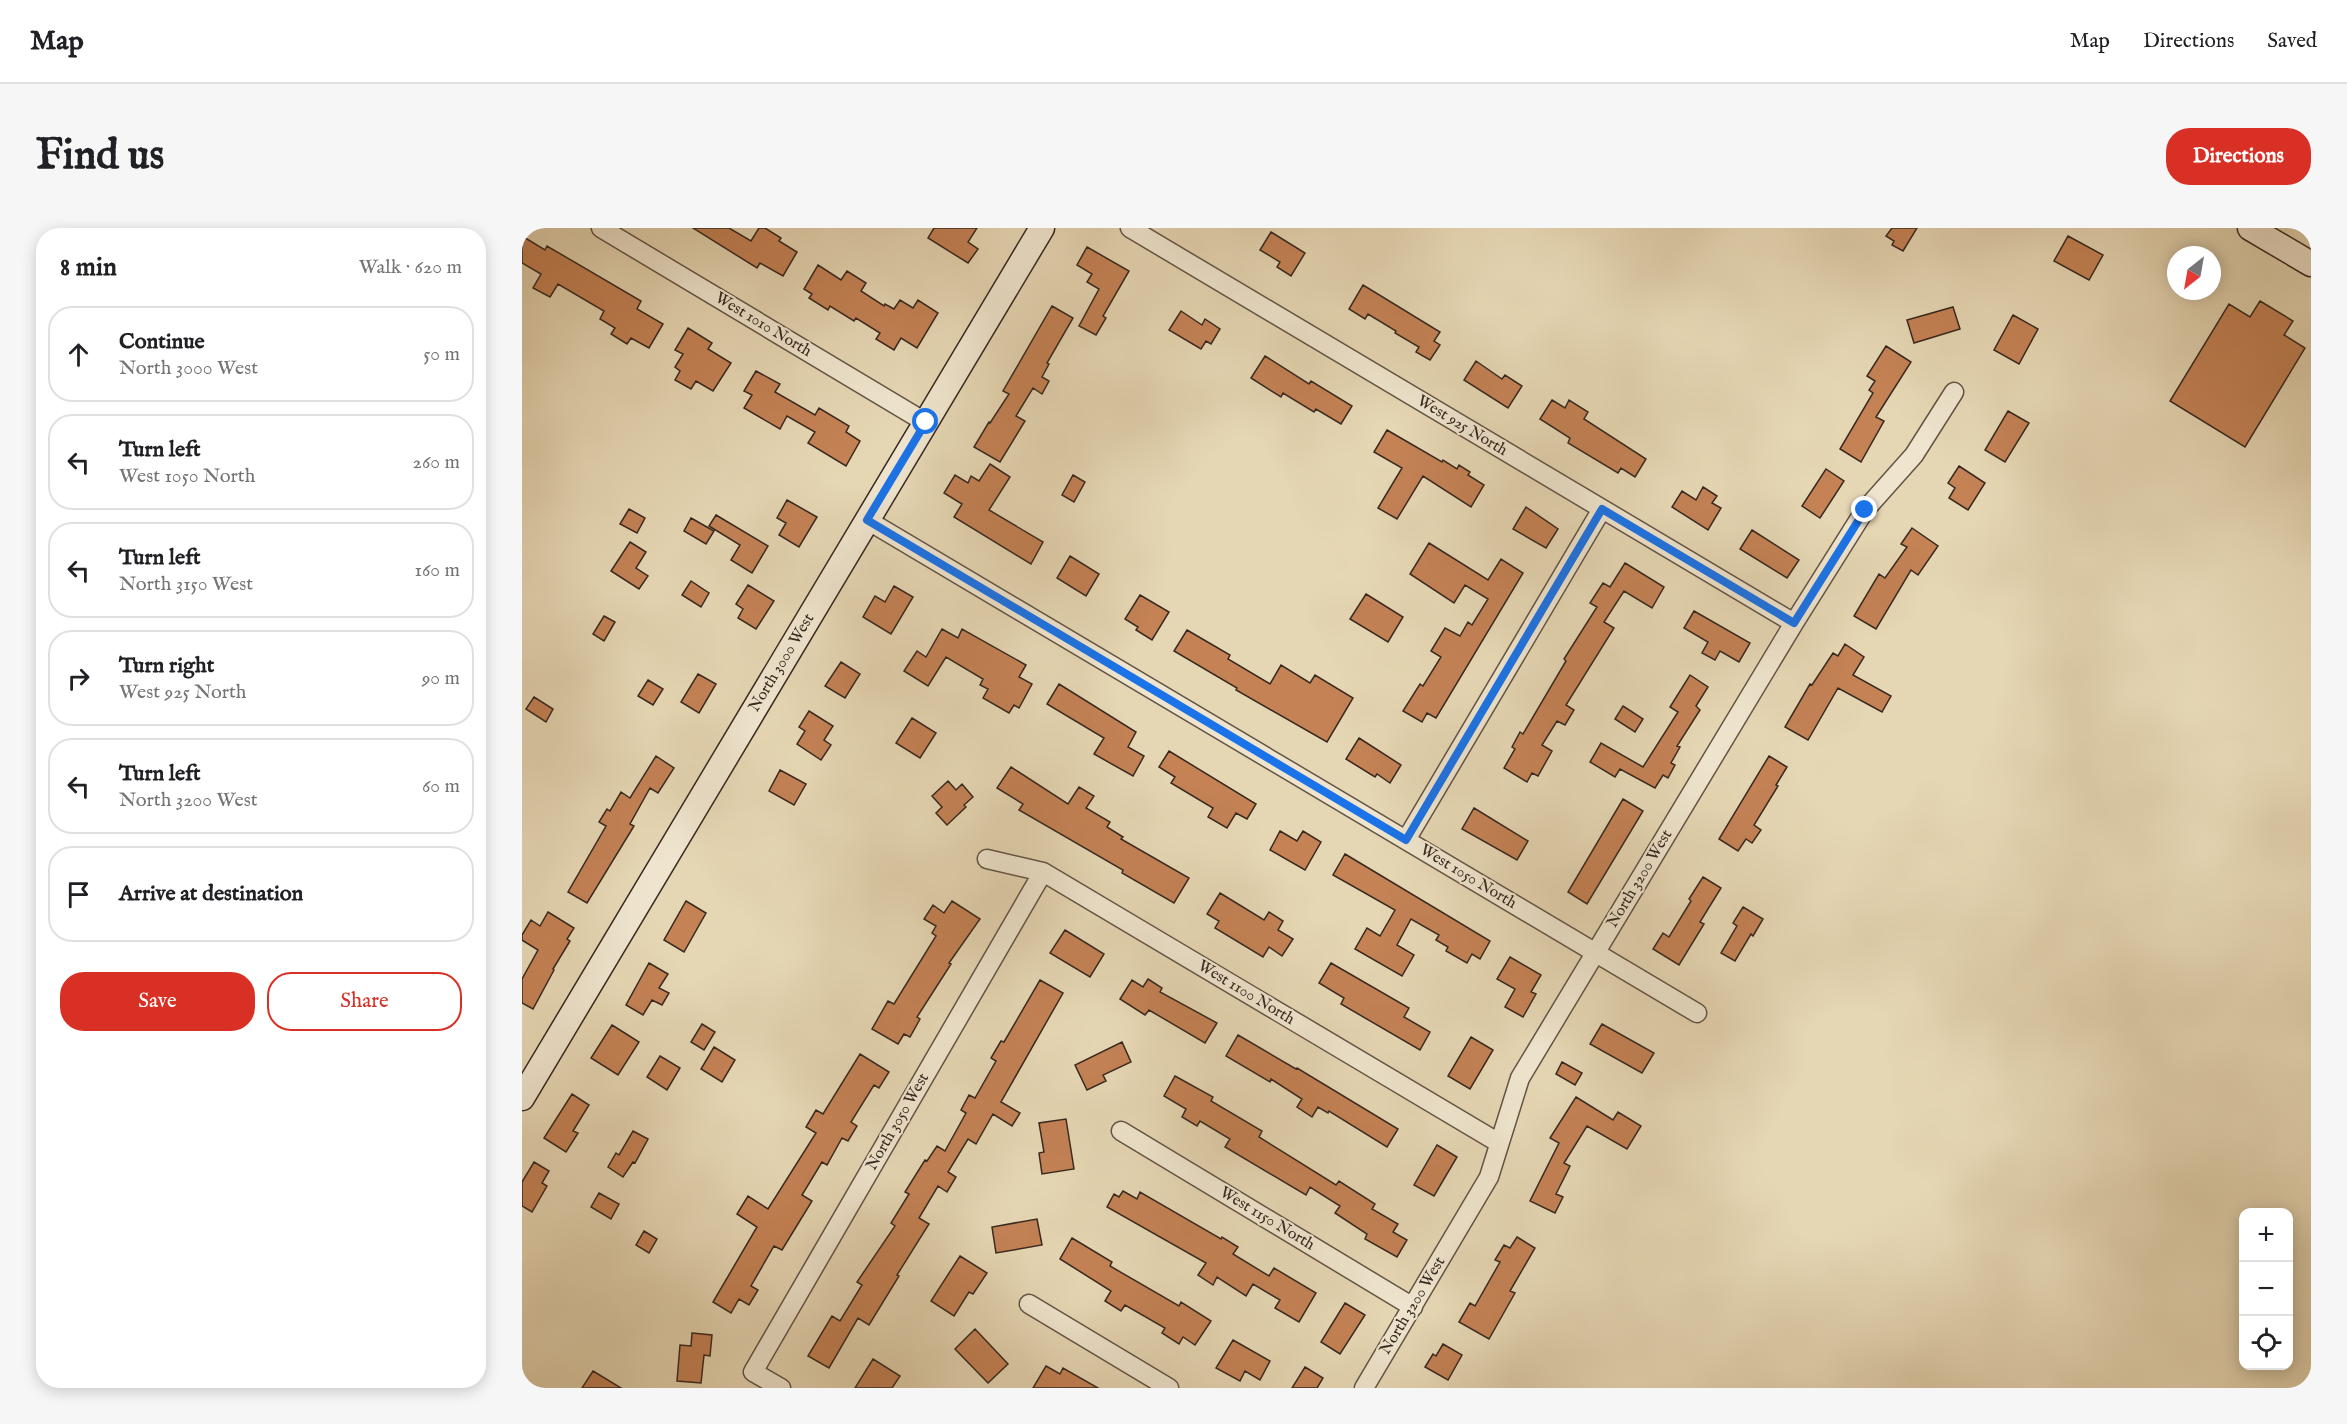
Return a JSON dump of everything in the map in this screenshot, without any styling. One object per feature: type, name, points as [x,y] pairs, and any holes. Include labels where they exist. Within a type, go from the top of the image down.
[{"type":"main road","name":"North 3000 West","points":[[522,1098],[1042,228]]},
{"type":"main road","points":[[2250,228],[2311,264]]},
{"type":"street","name":"West 1010 North","points":[[601,228],[926,422]]},
{"type":"street","name":"West 925 North","points":[[1130,228],[1794,623]]},
{"type":"street","name":"North 3200 West","points":[[1364,1388],[1489,1177],[1520,1078],[1794,623],[1865,510],[1914,455],[1954,392]]},
{"type":"street","points":[[1406,840],[1602,509]]},
{"type":"street","name":"West 1050 North","points":[[867,520],[1697,1013]]},
{"type":"street","name":"West 1100 North","points":[[987,859],[1043,872],[1499,1143]]},
{"type":"street","name":"North 3050 West","points":[[780,1388],[753,1372],[1043,872]]},
{"type":"street","name":"West 1150 North","points":[[1121,1131],[1413,1307]]},
{"type":"street","points":[[1029,1304],[1169,1388]]},
{"type":"building","points":[[693,228],[729,228],[751,241],[759,228],[765,228],[781,238],[779,241],[797,252],[783,276],[760,263],[757,268]]},
{"type":"building","points":[[934,228],[977,228],[968,242],[978,249],[968,263],[928,238]]},
{"type":"building","points":[[1892,228],[1917,228],[1903,251],[1892,245],[1894,241],[1886,236]]},
{"type":"building","points":[[1271,232],[1305,253],[1291,276],[1277,267],[1280,262],[1260,250]]},
{"type":"building","points":[[522,236],[545,250],[547,246],[641,301],[637,309],[663,324],[649,348],[631,338],[627,344],[611,334],[615,328],[600,319],[604,311],[558,284],[550,297],[533,288],[541,274],[522,263]]},
{"type":"building","points":[[2068,236],[2103,255],[2089,280],[2054,261]]},
{"type":"building","points":[[1087,247],[1129,271],[1103,316],[1106,318],[1096,335],[1079,326],[1099,289],[1087,282],[1092,274],[1077,265]]},
{"type":"building","points":[[818,265],[841,280],[847,271],[866,283],[861,291],[884,306],[885,304],[894,309],[900,300],[913,308],[918,300],[938,313],[917,348],[901,338],[894,350],[876,339],[880,333],[856,318],[854,321],[830,306],[828,310],[809,298],[812,294],[804,289]]},
{"type":"building","points":[[1363,285],[1440,332],[1434,341],[1440,345],[1430,360],[1416,352],[1419,347],[1395,333],[1396,331],[1368,314],[1365,319],[1349,309]]},
{"type":"building","points":[[2260,301],[2293,321],[2284,335],[2305,348],[2245,447],[2170,401],[2229,304],[2250,317]]},
{"type":"building","points":[[1052,306],[1073,318],[1047,363],[1049,364],[1042,377],[1049,381],[1042,394],[1033,388],[1016,416],[1025,421],[1000,462],[974,447],[1009,394],[1003,391]]},
{"type":"building","points":[[1953,307],[1960,329],[1914,343],[1907,320]]},
{"type":"building","points":[[1181,311],[1202,325],[1205,319],[1220,329],[1211,344],[1206,341],[1201,349],[1169,330]]},
{"type":"building","points":[[2013,315],[2038,329],[2019,364],[1994,350]]},
{"type":"building","points":[[688,328],[712,343],[708,349],[731,363],[713,391],[696,381],[691,389],[675,380],[680,371],[675,367],[683,354],[675,350]]},
{"type":"building","points":[[1886,346],[1911,362],[1876,417],[1884,421],[1861,462],[1840,449],[1873,393],[1869,390],[1875,381],[1867,376]]},
{"type":"building","points":[[1265,356],[1309,384],[1311,381],[1352,406],[1341,424],[1316,409],[1314,412],[1283,393],[1281,397],[1251,378]]},
{"type":"building","points":[[1476,361],[1502,379],[1505,375],[1522,386],[1508,408],[1464,380]]},
{"type":"building","points":[[756,371],[780,384],[775,392],[815,415],[819,408],[849,426],[846,432],[860,441],[846,466],[808,443],[815,432],[787,416],[780,429],[744,408],[752,395],[744,391]]},
{"type":"building","points":[[1552,400],[1565,408],[1569,400],[1588,412],[1584,419],[1646,459],[1635,477],[1621,468],[1618,473],[1568,443],[1570,438],[1540,419]]},
{"type":"building","points":[[2008,411],[2029,423],[2005,462],[1985,450]]},
{"type":"building","points":[[1387,430],[1442,462],[1443,460],[1457,469],[1459,465],[1470,472],[1468,475],[1484,485],[1471,507],[1423,476],[1397,519],[1378,508],[1402,468],[1374,452]]},
{"type":"building","points":[[990,464],[1010,477],[989,510],[1043,542],[1031,564],[954,517],[962,504],[944,493],[955,475],[968,483],[971,476],[979,481]]},
{"type":"building","points":[[1959,466],[1985,483],[1968,510],[1949,498],[1955,488],[1948,483]]},
{"type":"building","points":[[1826,469],[1844,481],[1820,518],[1802,506]]},
{"type":"building","points":[[1073,475],[1085,482],[1074,502],[1062,495]]},
{"type":"building","points":[[1703,487],[1717,496],[1712,503],[1721,508],[1708,530],[1672,507],[1682,491],[1696,500]]},
{"type":"building","points":[[787,500],[817,517],[799,547],[779,535],[786,523],[777,518]]},
{"type":"building","points":[[1526,507],[1558,529],[1546,548],[1513,529]]},
{"type":"building","points":[[629,509],[645,518],[637,533],[620,524]]},
{"type":"building","points":[[716,515],[768,546],[752,573],[731,560],[740,545],[709,526]]},
{"type":"building","points":[[691,518],[714,531],[706,544],[684,531]]},
{"type":"building","points":[[1912,528],[1938,546],[1918,575],[1911,570],[1876,629],[1854,616],[1879,574],[1885,578],[1907,547],[1901,544]]},
{"type":"building","points":[[1752,530],[1799,560],[1787,578],[1740,549]]},
{"type":"building","points":[[630,542],[646,552],[636,568],[648,576],[639,589],[611,571]]},
{"type":"building","points":[[1429,543],[1488,580],[1501,559],[1523,573],[1436,718],[1427,713],[1422,722],[1403,711],[1420,684],[1423,686],[1441,657],[1431,651],[1445,628],[1460,636],[1468,622],[1472,625],[1488,599],[1465,585],[1454,603],[1410,574]]},
{"type":"building","points":[[1070,556],[1099,574],[1086,596],[1057,578]]},
{"type":"building","points":[[1625,563],[1664,587],[1652,608],[1624,591],[1604,622],[1614,628],[1566,705],[1574,710],[1565,725],[1557,721],[1542,745],[1552,751],[1538,776],[1532,773],[1527,782],[1504,768],[1515,749],[1512,747],[1520,732],[1523,734],[1566,661],[1564,659],[1597,607],[1590,603],[1603,583],[1610,587]]},
{"type":"building","points":[[691,581],[709,593],[701,607],[682,595]]},
{"type":"building","points":[[748,585],[774,601],[756,629],[738,618],[743,609],[736,604]]},
{"type":"building","points":[[894,586],[913,597],[891,634],[863,617],[875,596],[885,602]]},
{"type":"building","points":[[1366,594],[1403,617],[1388,642],[1350,619]]},
{"type":"building","points":[[1140,595],[1169,612],[1152,640],[1136,630],[1138,627],[1125,619]]},
{"type":"building","points":[[1694,611],[1750,643],[1739,662],[1720,651],[1715,660],[1702,653],[1708,642],[1684,628]]},
{"type":"building","points":[[604,616],[615,622],[604,641],[593,634]]},
{"type":"building","points":[[942,629],[958,638],[962,629],[1026,665],[1019,677],[1032,684],[1019,708],[1014,705],[1009,713],[983,698],[988,689],[980,685],[983,679],[946,657],[928,686],[904,671],[917,651],[926,657]]},
{"type":"building","points":[[1187,630],[1230,655],[1228,659],[1270,684],[1281,665],[1310,683],[1315,675],[1353,698],[1327,742],[1236,690],[1237,688],[1174,651]]},
{"type":"building","points":[[1845,644],[1864,657],[1853,675],[1891,696],[1882,712],[1838,688],[1808,740],[1785,727],[1810,684],[1812,685],[1833,653],[1838,656]]},
{"type":"building","points":[[841,662],[860,674],[845,698],[825,686]]},
{"type":"building","points":[[698,674],[716,684],[699,713],[681,702]]},
{"type":"building","points":[[1690,675],[1708,687],[1696,706],[1700,710],[1677,746],[1680,747],[1671,763],[1675,765],[1668,778],[1663,775],[1655,788],[1620,769],[1615,777],[1590,762],[1601,743],[1643,767],[1678,712],[1670,707]]},
{"type":"building","points":[[648,680],[663,689],[653,705],[638,696]]},
{"type":"building","points":[[1059,684],[1136,732],[1128,747],[1144,756],[1133,776],[1094,754],[1104,738],[1047,704]]},
{"type":"building","points":[[534,697],[553,709],[546,722],[526,709]]},
{"type":"building","points":[[1623,706],[1643,719],[1635,732],[1615,719]]},
{"type":"building","points":[[809,711],[833,726],[824,740],[831,745],[821,760],[797,744],[805,731],[799,727]]},
{"type":"building","points":[[912,718],[936,733],[920,758],[896,743]]},
{"type":"building","points":[[1359,738],[1401,765],[1390,783],[1377,774],[1375,777],[1346,759]]},
{"type":"building","points":[[1169,751],[1256,804],[1247,819],[1236,813],[1227,828],[1208,817],[1213,808],[1171,783],[1175,777],[1159,767]]},
{"type":"building","points":[[656,756],[674,768],[658,793],[650,788],[630,824],[634,826],[587,903],[568,892],[606,826],[599,822],[607,809],[610,811],[621,792],[630,798]]},
{"type":"building","points":[[1769,756],[1787,767],[1754,825],[1761,830],[1752,843],[1746,839],[1738,851],[1719,839]]},
{"type":"building","points":[[1011,767],[1068,804],[1079,787],[1094,796],[1086,808],[1110,822],[1107,827],[1123,837],[1121,839],[1189,878],[1174,903],[1122,873],[1123,870],[1019,810],[1023,804],[997,788]]},
{"type":"building","points":[[780,770],[806,784],[794,805],[769,791]]},
{"type":"building","points":[[948,781],[956,790],[962,784],[973,797],[947,825],[936,813],[942,807],[932,796]]},
{"type":"building","points":[[1623,799],[1643,811],[1587,904],[1568,892]]},
{"type":"building","points":[[1474,808],[1528,841],[1517,860],[1462,829]]},
{"type":"building","points":[[1280,831],[1297,841],[1303,831],[1321,842],[1305,870],[1270,850]]},
{"type":"building","points":[[1345,854],[1490,941],[1480,959],[1472,954],[1467,963],[1446,951],[1448,947],[1436,940],[1439,935],[1411,919],[1397,945],[1414,955],[1402,976],[1355,949],[1367,928],[1380,936],[1395,910],[1333,875]]},
{"type":"building","points":[[1703,877],[1721,888],[1700,922],[1704,924],[1679,965],[1653,949],[1663,933],[1669,937]]},
{"type":"building","points":[[1220,893],[1264,920],[1269,912],[1283,921],[1278,930],[1293,939],[1282,956],[1269,947],[1263,957],[1215,928],[1219,921],[1207,914]]},
{"type":"building","points":[[686,901],[706,913],[684,952],[664,940]]},
{"type":"building","points":[[952,901],[980,919],[949,963],[951,964],[917,1017],[920,1019],[910,1037],[904,1034],[898,1044],[872,1029],[888,1001],[894,1004],[936,936],[932,933],[936,926],[924,919],[933,905],[944,913]]},
{"type":"building","points":[[1743,907],[1763,919],[1735,961],[1721,953],[1737,926],[1733,923]]},
{"type":"building","points":[[548,912],[574,928],[567,939],[570,941],[533,1009],[522,1003],[522,979],[538,950],[522,940],[522,935],[531,920],[540,926]]},
{"type":"building","points":[[1065,930],[1104,954],[1090,977],[1050,953]]},
{"type":"building","points":[[1510,957],[1541,975],[1531,992],[1536,994],[1523,1017],[1505,1007],[1515,989],[1497,979]]},
{"type":"building","points":[[649,963],[668,974],[659,988],[669,993],[662,1005],[652,1000],[643,1015],[626,1005]]},
{"type":"building","points":[[1331,963],[1409,1008],[1404,1017],[1430,1032],[1420,1050],[1341,1004],[1344,998],[1319,983]]},
{"type":"building","points":[[1148,979],[1162,988],[1160,992],[1217,1023],[1205,1043],[1149,1010],[1145,1015],[1120,999],[1132,980],[1143,987]]},
{"type":"building","points":[[1040,980],[1063,993],[1001,1102],[1020,1113],[1012,1126],[993,1114],[976,1144],[968,1139],[948,1172],[956,1177],[947,1192],[938,1186],[919,1218],[929,1224],[869,1325],[858,1318],[829,1368],[808,1356],[832,1316],[840,1321],[862,1285],[857,1282],[895,1226],[891,1223],[909,1194],[905,1192],[925,1160],[927,1161],[937,1146],[945,1151],[966,1113],[961,1110],[969,1095],[975,1098],[996,1061],[991,1058],[1001,1041],[1004,1042]]},
{"type":"building","points":[[702,1024],[715,1032],[704,1050],[691,1042]]},
{"type":"building","points":[[1602,1024],[1654,1053],[1642,1073],[1590,1044]]},
{"type":"building","points":[[612,1025],[639,1042],[618,1075],[591,1058]]},
{"type":"building","points":[[1238,1035],[1398,1129],[1387,1147],[1329,1111],[1328,1113],[1318,1107],[1312,1117],[1297,1107],[1302,1099],[1271,1079],[1270,1082],[1226,1056]]},
{"type":"building","points":[[1471,1037],[1493,1050],[1470,1089],[1448,1076]]},
{"type":"building","points":[[1122,1042],[1131,1062],[1103,1075],[1106,1081],[1087,1090],[1075,1065]]},
{"type":"building","points":[[714,1047],[735,1060],[722,1082],[701,1069]]},
{"type":"building","points":[[860,1054],[889,1072],[879,1088],[874,1085],[851,1122],[857,1126],[848,1141],[842,1138],[827,1165],[822,1162],[802,1195],[812,1201],[782,1250],[774,1246],[751,1286],[758,1290],[749,1305],[739,1299],[731,1313],[713,1302],[757,1227],[737,1214],[748,1196],[768,1209],[816,1133],[806,1127],[816,1110],[823,1114]]},
{"type":"building","points":[[660,1056],[680,1068],[667,1090],[647,1077]]},
{"type":"building","points":[[1562,1062],[1582,1073],[1575,1085],[1556,1074]]},
{"type":"building","points":[[1175,1076],[1213,1097],[1211,1101],[1262,1131],[1259,1137],[1336,1185],[1339,1181],[1375,1204],[1372,1209],[1398,1224],[1393,1232],[1407,1240],[1397,1257],[1365,1239],[1367,1234],[1335,1213],[1340,1206],[1310,1187],[1306,1195],[1225,1147],[1230,1139],[1200,1121],[1197,1126],[1182,1117],[1186,1109],[1164,1096]]},
{"type":"building","points":[[572,1094],[589,1105],[573,1131],[578,1133],[566,1152],[544,1138]]},
{"type":"building","points":[[1576,1097],[1613,1120],[1618,1112],[1641,1126],[1627,1149],[1587,1126],[1564,1163],[1570,1166],[1556,1194],[1563,1197],[1555,1213],[1530,1201],[1559,1143],[1550,1138]]},
{"type":"building","points":[[1066,1119],[1074,1169],[1042,1174],[1039,1153],[1044,1152],[1039,1123]]},
{"type":"building","points":[[633,1131],[648,1139],[635,1163],[633,1162],[623,1177],[608,1167],[616,1153],[619,1155]]},
{"type":"building","points":[[1437,1145],[1457,1157],[1434,1196],[1414,1185]]},
{"type":"building","points":[[534,1162],[549,1171],[542,1183],[547,1186],[532,1212],[522,1206],[522,1182]]},
{"type":"building","points":[[1123,1191],[1137,1199],[1140,1192],[1238,1247],[1233,1254],[1269,1276],[1274,1268],[1316,1293],[1299,1322],[1275,1308],[1280,1300],[1253,1284],[1246,1296],[1217,1277],[1213,1285],[1198,1275],[1206,1263],[1107,1207],[1114,1194],[1119,1197]]},
{"type":"building","points":[[599,1193],[619,1204],[611,1219],[591,1207]]},
{"type":"building","points":[[1037,1219],[1042,1245],[996,1253],[992,1227]]},
{"type":"building","points":[[644,1231],[657,1239],[649,1253],[636,1245]]},
{"type":"building","points":[[1517,1237],[1535,1248],[1510,1291],[1515,1293],[1489,1339],[1459,1322],[1470,1303],[1475,1306],[1500,1262],[1495,1260],[1504,1245],[1510,1248]]},
{"type":"building","points":[[1072,1238],[1112,1262],[1110,1266],[1179,1306],[1181,1302],[1211,1321],[1195,1345],[1183,1337],[1179,1344],[1162,1333],[1165,1328],[1125,1305],[1121,1311],[1105,1301],[1111,1291],[1060,1259]]},
{"type":"building","points":[[960,1256],[987,1273],[973,1294],[969,1292],[954,1316],[931,1301]]},
{"type":"building","points":[[1345,1303],[1365,1315],[1340,1354],[1321,1342]]},
{"type":"building","points":[[975,1329],[1008,1364],[988,1383],[955,1349]]},
{"type":"building","points":[[692,1333],[712,1335],[710,1356],[704,1355],[701,1383],[677,1381],[680,1345],[691,1346]]},
{"type":"building","points":[[1233,1340],[1270,1361],[1260,1380],[1245,1371],[1240,1381],[1216,1368]]},
{"type":"building","points":[[1443,1344],[1462,1355],[1448,1380],[1425,1367],[1433,1354],[1436,1356]]},
{"type":"building","points":[[873,1359],[900,1376],[892,1388],[855,1388]]},
{"type":"building","points":[[1046,1366],[1060,1374],[1063,1368],[1098,1388],[1033,1388]]},
{"type":"building","points":[[1305,1367],[1323,1378],[1317,1388],[1292,1388]]},
{"type":"building","points":[[593,1371],[621,1388],[582,1388]]},
{"type":"route","points":[[926,422],[867,520],[1406,840],[1602,509],[1794,623],[1865,510]]}]
